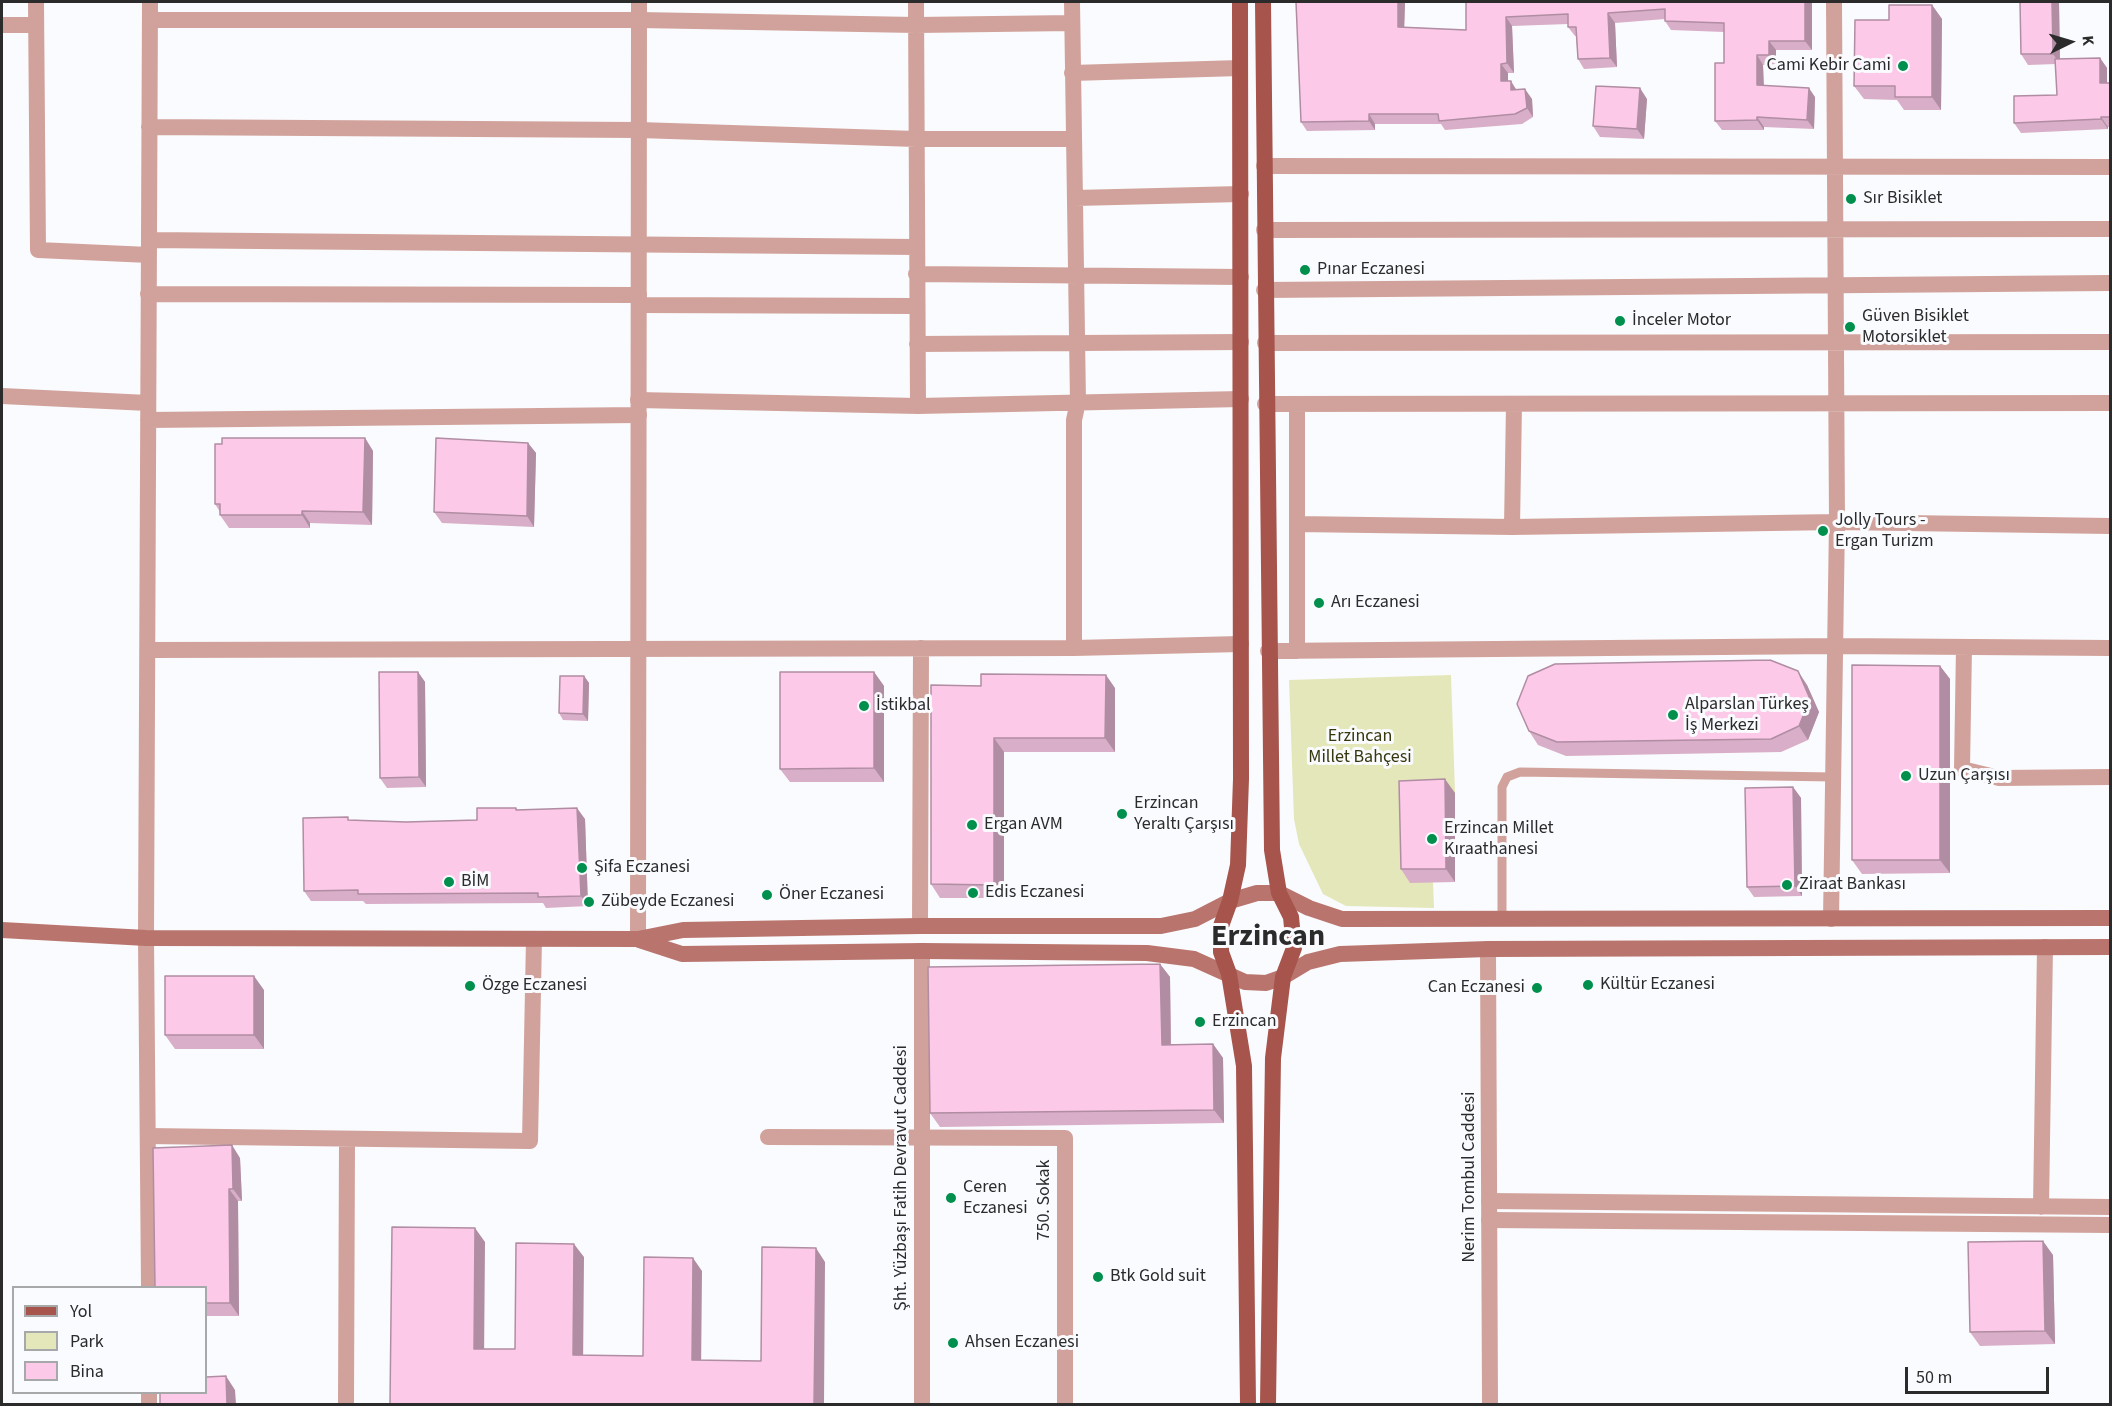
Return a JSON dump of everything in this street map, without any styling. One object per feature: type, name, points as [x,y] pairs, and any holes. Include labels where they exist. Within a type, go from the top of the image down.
[{"type":"main road","points":[[1240,2],[1241,644],[1238,865],[1230,901],[1221,926],[1221,951],[1229,974],[1245,1066],[1248,1404]]},
{"type":"main road","points":[[1263,2],[1265,404],[1272,850],[1280,893],[1291,917],[1294,948],[1283,977],[1273,1058],[1268,1404]]},
{"type":"main road","points":[[2,930],[147,938],[638,939],[683,930],[920,926],[1161,926],[1195,919],[1230,901],[1257,893],[1280,893],[1309,908],[1342,919],[2110,918]]},
{"type":"main road","points":[[638,939],[682,954],[922,951],[1147,953],[1194,959],[1245,982],[1266,983],[1283,977],[1308,963],[1340,954],[1488,950],[2110,947]]},
{"type":"street","points":[[36,2],[38,250],[149,247],[639,244],[916,247]]},
{"type":"street","points":[[149,1286],[147,938],[150,2]]},
{"type":"street","points":[[638,939],[639,2]]},
{"type":"street","points":[[916,2],[918,406]]},
{"type":"street","points":[[1072,2],[1078,402],[1074,420],[1074,648]]},
{"type":"street","points":[[1831,919],[1838,522],[1834,2]]},
{"type":"street","points":[[150,20],[639,20],[916,25],[1072,23]]},
{"type":"street","points":[[2,25],[36,25]]},
{"type":"street","points":[[1072,73],[1240,68]]},
{"type":"street","points":[[149,127],[639,130],[916,139],[1074,139]]},
{"type":"street","points":[[1264,166],[2110,167]]},
{"type":"street","points":[[1075,198],[1241,194]]},
{"type":"street","points":[[1264,230],[2110,229]]},
{"type":"street","points":[[916,274],[1241,277]]},
{"type":"street","points":[[1264,290],[2110,283]]},
{"type":"street","points":[[148,294],[916,306]]},
{"type":"street","points":[[917,344],[1241,342]]},
{"type":"street","points":[[1265,342],[2110,342]]},
{"type":"street","points":[[2,396],[148,403]]},
{"type":"street","points":[[148,420],[638,407],[918,406],[1241,399]]},
{"type":"street","points":[[1265,404],[2110,403]]},
{"type":"street","points":[[1297,404],[1297,651]]},
{"type":"street","points":[[1512,528],[1514,404]]},
{"type":"street","points":[[1297,524],[1512,528],[1838,522],[2110,526]]},
{"type":"street","points":[[148,650],[638,647],[1074,648],[1241,644]]},
{"type":"street","points":[[1268,651],[1836,646],[2110,648]]},
{"type":"street","points":[[1964,647],[1962,769],[1999,778],[2110,777]]},
{"type":"street","points":[[920,926],[921,648]]},
{"type":"street","points":[[148,1137],[530,1141],[534,939]]},
{"type":"street","points":[[2041,1206],[2045,946]]},
{"type":"street","name":"Nerim Tombul Caddesi","points":[[1488,950],[1490,1404]]},
{"type":"street","name":"Şht. Yüzbaşı Fatih Devravut Caddesi","points":[[922,951],[922,1404]]},
{"type":"street","points":[[768,1137],[922,1138]]},
{"type":"street","name":"750. Sokak","points":[[922,1138],[1065,1138],[1065,1404]]},
{"type":"street","points":[[346,1404],[347,1140]]},
{"type":"street","points":[[1489,1201],[2110,1207]]},
{"type":"street","points":[[1489,1220],[2110,1225]]},
{"type":"lane","points":[[1502,919],[1502,787],[1507,777],[1520,772],[1833,777]]},
{"type":"green space","name":"Erzincan Millet Bahçesi","points":[[1451,675],[1455,793],[1409,795],[1433,882],[1434,908],[1346,906],[1323,894],[1299,844],[1294,819],[1289,680]]},
{"type":"building","points":[[1296,2],[1398,2],[1398,27],[1466,30],[1466,2],[1805,2],[1805,41],[1769,41],[1769,55],[1757,55],[1757,85],[1809,88],[1807,120],[1757,117],[1757,120],[1715,121],[1715,63],[1724,63],[1724,23],[1665,21],[1665,9],[1608,13],[1610,58],[1578,59],[1576,27],[1568,27],[1568,14],[1506,17],[1507,63],[1501,64],[1501,81],[1511,81],[1511,90],[1525,89],[1527,108],[1515,114],[1439,121],[1438,114],[1369,114],[1369,121],[1301,122]]},
{"type":"building","points":[[2020,2],[2052,2],[2053,54],[2021,54]]},
{"type":"building","name":"Cami Kebir Cami","points":[[1889,5],[1932,5],[1932,97],[1895,97],[1895,86],[1854,86],[1855,20],[1889,20]]},
{"type":"building","points":[[2100,58],[2100,83],[2110,83],[2110,117],[2014,123],[2014,96],[2057,95],[2055,59]]},
{"type":"building","points":[[1596,86],[1640,88],[1637,129],[1593,126]]},
{"type":"building","points":[[222,438],[365,438],[363,512],[302,511],[302,515],[220,515],[220,504],[215,504],[215,444],[222,444]]},
{"type":"building","points":[[436,438],[528,443],[527,516],[434,512]]},
{"type":"building","name":"Alparslan Türkeş İş Merkezi","points":[[1770,660],[1798,671],[1810,699],[1799,726],[1771,739],[1557,742],[1529,731],[1517,704],[1528,676],[1555,664]]},
{"type":"building","name":"Uzun Çarşısı","points":[[1852,665],[1940,666],[1940,860],[1852,860]]},
{"type":"building","points":[[379,672],[418,672],[419,777],[380,778]]},
{"type":"building","points":[[780,672],[874,672],[874,768],[780,769]]},
{"type":"building","name":"Ergan AVM","points":[[981,674],[1106,675],[1105,738],[994,738],[994,885],[931,884],[931,685],[981,686]]},
{"type":"building","points":[[560,676],[584,676],[583,714],[559,713]]},
{"type":"building","name":"Erzincan Millet Kıraathanesi","points":[[1445,779],[1446,869],[1401,869],[1399,781]]},
{"type":"building","points":[[1793,787],[1795,886],[1747,887],[1745,788]]},
{"type":"building","points":[[477,808],[516,808],[516,810],[577,808],[581,896],[538,897],[538,893],[358,894],[358,890],[304,891],[303,818],[348,817],[348,820],[406,822],[477,820]]},
{"type":"building","points":[[1160,964],[1162,1045],[1213,1044],[1214,1110],[930,1113],[928,967]]},
{"type":"building","points":[[165,976],[254,976],[254,1035],[165,1035]]},
{"type":"building","points":[[232,1145],[233,1189],[229,1189],[230,1303],[207,1303],[207,1286],[155,1286],[153,1148]]},
{"type":"building","points":[[392,1227],[475,1228],[474,1349],[515,1349],[516,1243],[574,1244],[573,1355],[643,1356],[644,1257],[693,1258],[692,1360],[761,1361],[762,1247],[816,1248],[814,1404],[390,1404]]},
{"type":"building","points":[[2043,1241],[2045,1331],[1970,1332],[1968,1242]]},
{"type":"building","points":[[226,1376],[227,1404],[160,1404],[160,1394],[207,1394],[207,1377]]},
{"type":"place","name":"Cami Kebir Cami","points":[[1903,66]]},
{"type":"place","name":"Sır Bisiklet","points":[[1851,199]]},
{"type":"place","name":"Pınar Eczanesi","points":[[1305,270]]},
{"type":"place","name":"İnceler Motor","points":[[1620,321]]},
{"type":"place","name":"Güven Bisiklet Motorsiklet","points":[[1850,327]]},
{"type":"place","name":"Jolly Tours - Ergan Turizm","points":[[1823,531]]},
{"type":"place","name":"Arı Eczanesi","points":[[1319,603]]},
{"type":"place","name":"İstikbal","points":[[864,706]]},
{"type":"place","name":"Alparslan Türkeş İş Merkezi","points":[[1673,715]]},
{"type":"place","name":"Uzun Çarşısı","points":[[1906,776]]},
{"type":"place","name":"Erzincan Yeraltı Çarşısı","points":[[1122,814]]},
{"type":"place","name":"Ergan AVM","points":[[972,825]]},
{"type":"place","name":"Erzincan Millet Kıraathanesi","points":[[1432,839]]},
{"type":"place","name":"Şifa Eczanesi","points":[[582,868]]},
{"type":"place","name":"BİM","points":[[449,882]]},
{"type":"place","name":"Ziraat Bankası","points":[[1787,885]]},
{"type":"place","name":"Edis Eczanesi","points":[[973,893]]},
{"type":"place","name":"Öner Eczanesi","points":[[767,895]]},
{"type":"place","name":"Zübeyde Eczanesi","points":[[589,902]]},
{"type":"place","name":"Kültür Eczanesi","points":[[1588,985]]},
{"type":"place","name":"Özge Eczanesi","points":[[470,986]]},
{"type":"place","name":"Can Eczanesi","points":[[1537,988]]},
{"type":"place","name":"Erzincan","points":[[1200,1022]]},
{"type":"place","name":"Ceren Eczanesi","points":[[951,1198]]},
{"type":"place","name":"Btk Gold suit","points":[[1098,1277]]},
{"type":"place","name":"Ahsen Eczanesi","points":[[953,1343]]},
{"type":"district","name":"Erzincan","points":[[1268,938]]}]
